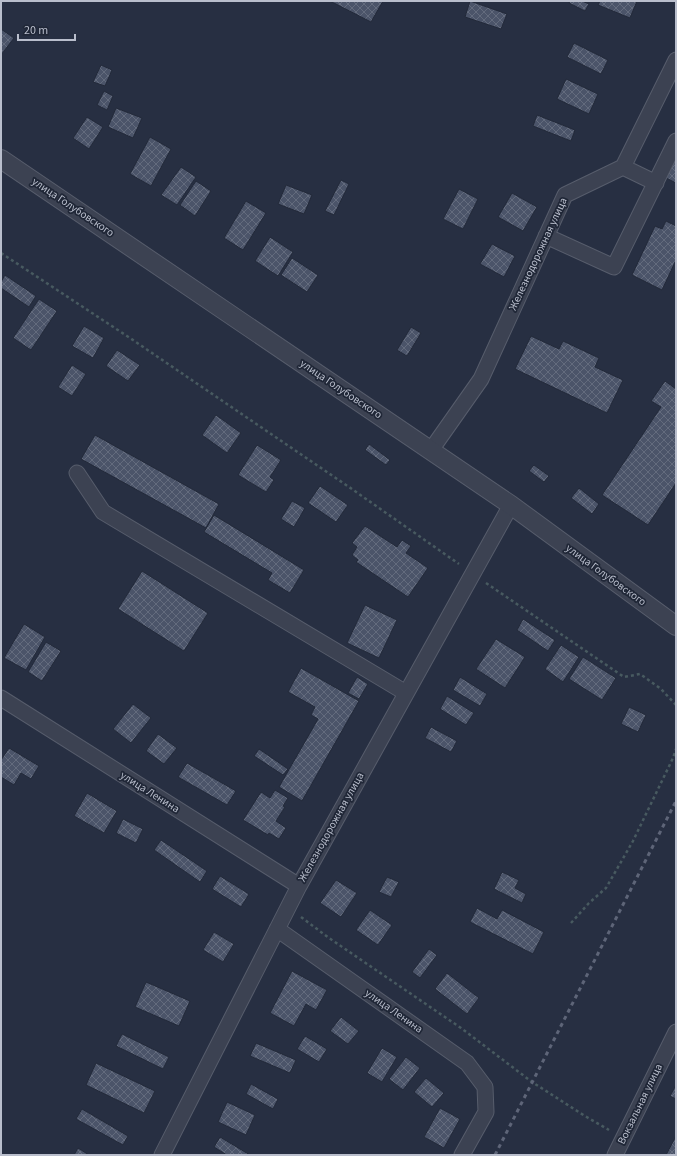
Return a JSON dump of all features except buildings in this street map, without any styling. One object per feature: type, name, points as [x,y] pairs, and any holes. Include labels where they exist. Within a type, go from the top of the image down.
[{"type":"street","points":[[656,183],[623,167],[676,60]]},
{"type":"street","points":[[546,236],[614,267],[676,141]]},
{"type":"street","name":"улица Голубовского","points":[[1,159],[511,505],[676,626]]},
{"type":"street","name":"Железнодорожная улица","points":[[431,450],[481,379],[565,195],[623,167]]},
{"type":"street","points":[[76,473],[103,512],[406,693]]},
{"type":"street","name":"Железнодорожная улица","points":[[162,1155],[299,886],[511,505]]},
{"type":"street","name":"улица Ленина","points":[[1,698],[299,886]]},
{"type":"street","name":"улица Ленина","points":[[277,929],[467,1063],[485,1087],[486,1112],[462,1155]]},
{"type":"street","name":"Вокзальная улица","points":[[615,1155],[676,1032]]},
{"type":"path","points":[[1,253],[349,486],[472,574],[624,677],[640,674],[661,689],[676,705]]},
{"type":"path","points":[[571,923],[589,903],[606,888],[633,841],[676,749]]},
{"type":"path","points":[[288,908],[329,938],[461,1028],[522,1074],[585,1116],[623,1139]]},
{"type":"railway","points":[[495,1155],[676,801]]}]
